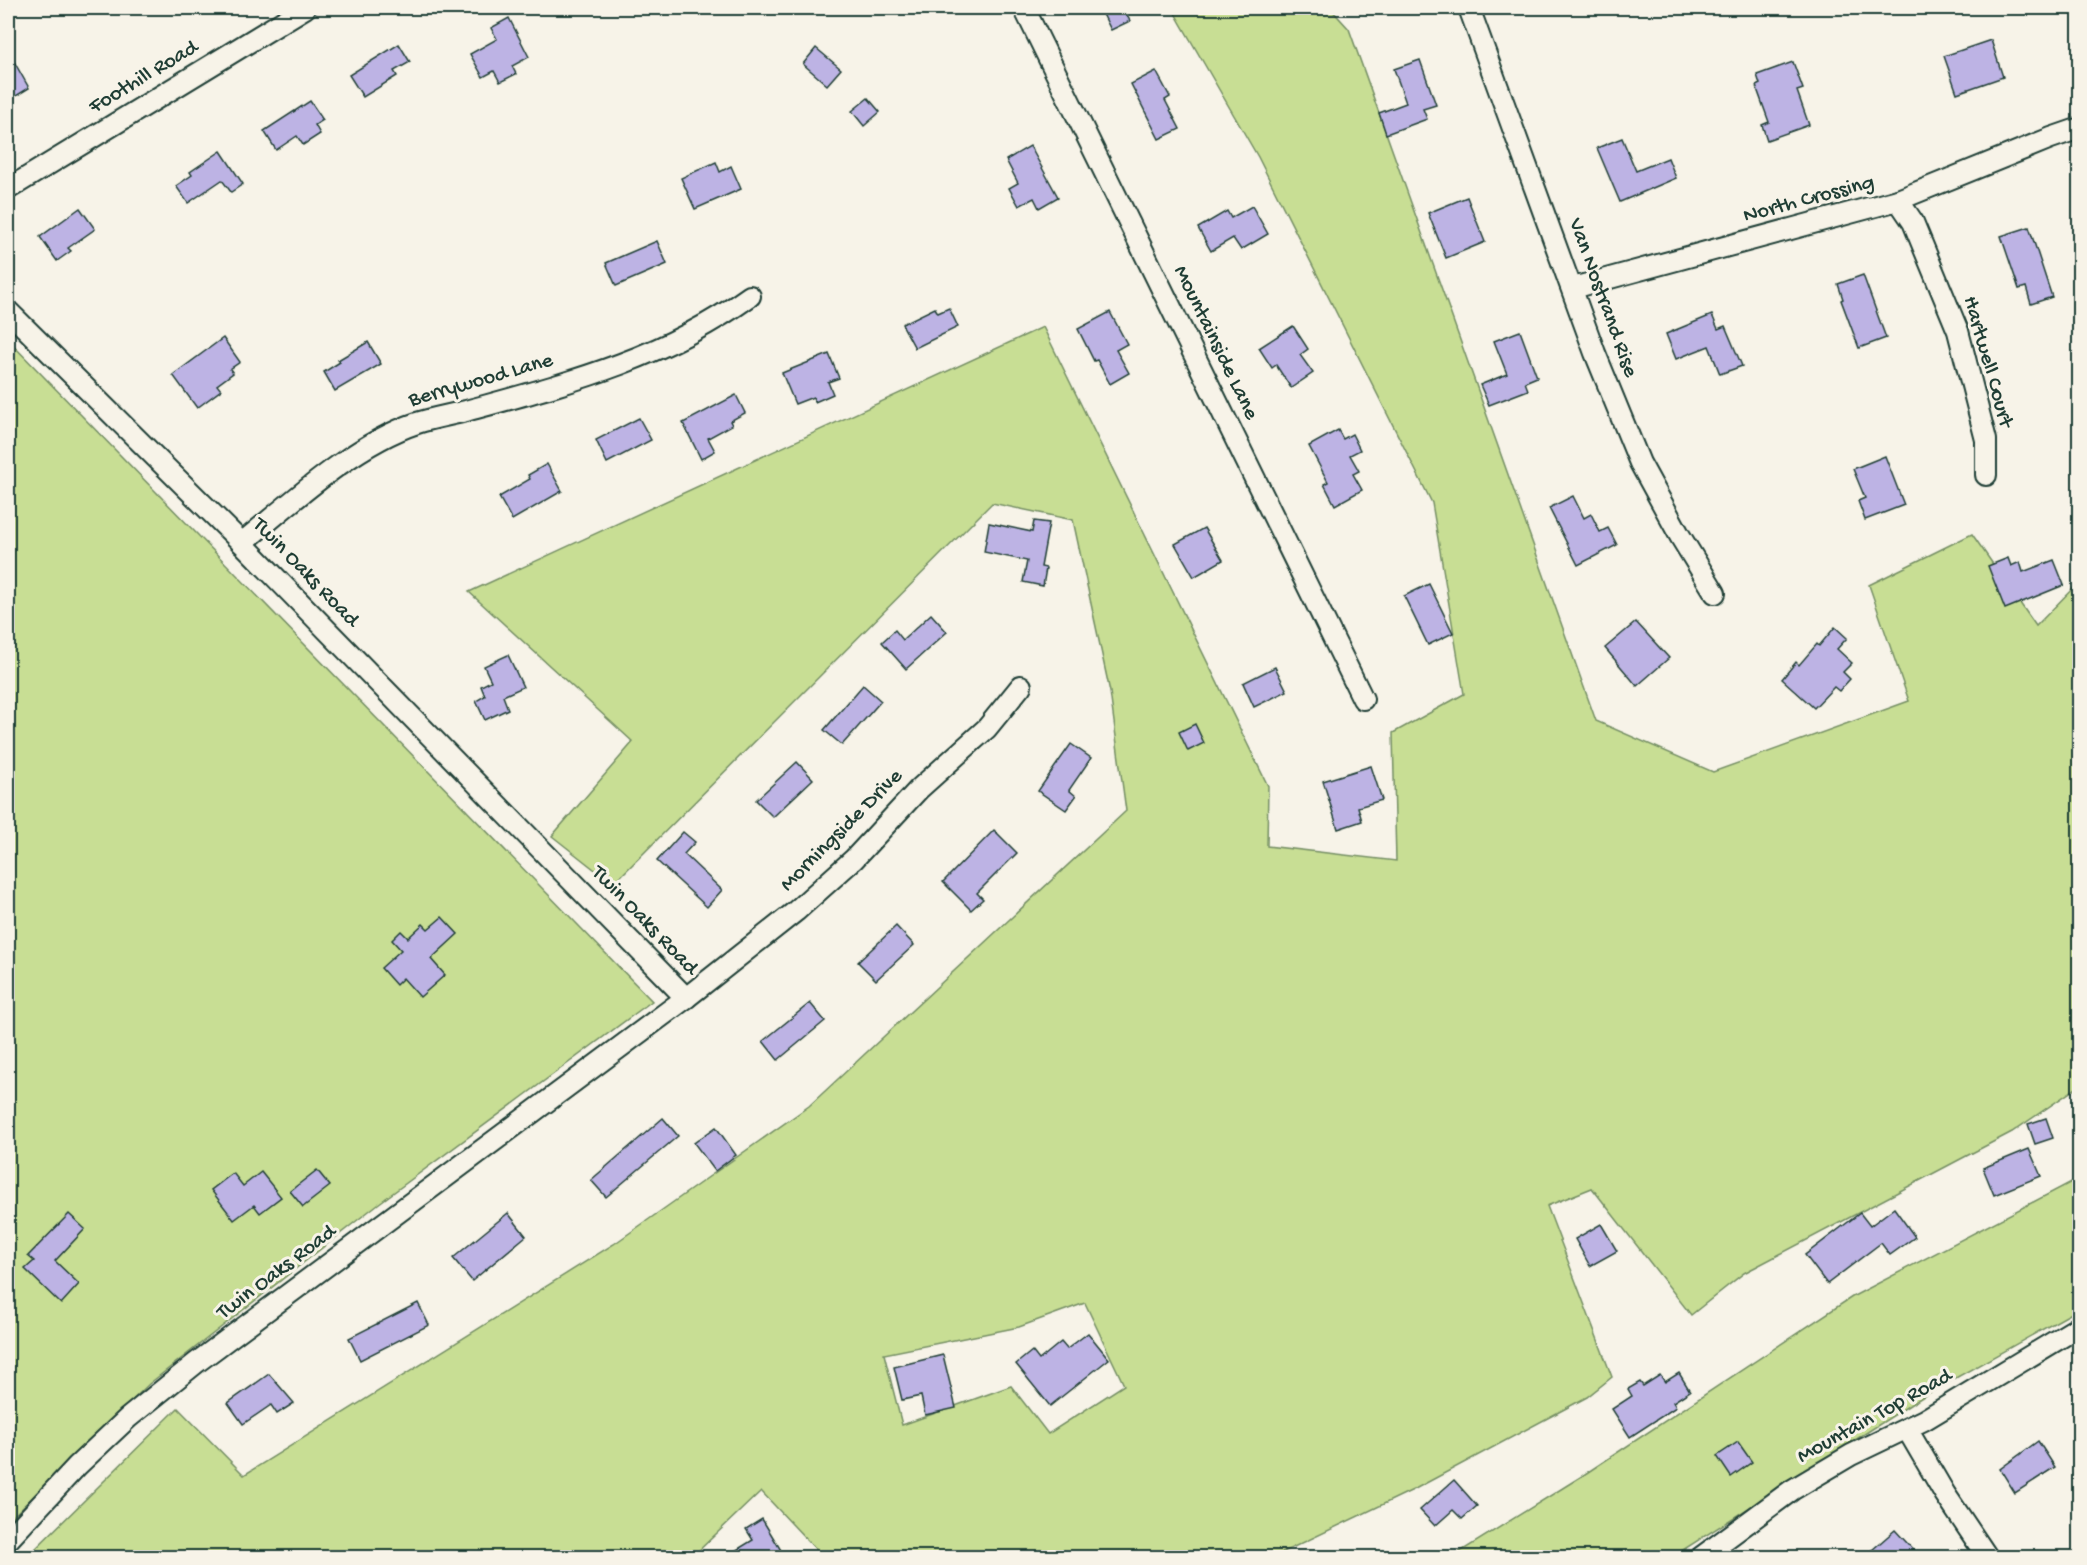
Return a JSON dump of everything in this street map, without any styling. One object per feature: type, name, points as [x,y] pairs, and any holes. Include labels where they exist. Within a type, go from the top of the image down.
[{"type":"street","name":"Foothill Road","points":[[8,189],[305,8]]},
{"type":"street","name":"Mountainside Lane","points":[[1024,8],[1363,699]]},
{"type":"street","name":"Van Nostrand Rise","points":[[1469,8],[1595,353],[1640,463],[1680,536],[1715,593]]},
{"type":"street","name":"North Crossing","points":[[1573,288],[1898,201],[2079,128]]},
{"type":"street","name":"Hartwell Court","points":[[1898,201],[1913,222],[1958,331],[1986,440],[1986,475]]},
{"type":"street","name":"Berrywood Lane","points":[[242,543],[320,479],[376,441],[417,423],[464,412],[616,368],[678,341],[750,296]]},
{"type":"street","name":"Twin Oaks Road","points":[[8,311],[242,543],[686,998],[196,1363],[119,1426],[77,1466],[8,1540]]},
{"type":"street","name":"Morningside Drive","points":[[686,998],[796,911],[854,859],[919,789],[987,728],[1021,686]]},
{"type":"street","name":"Mountain Top Road","points":[[1700,1557],[1792,1490],[1851,1455],[1924,1420],[2079,1326]]},
{"type":"street","points":[[1906,1429],[1945,1494],[1988,1557]]},
{"type":"green space","points":[[1172,8],[1330,8],[1349,29],[1596,721],[1713,772],[1909,701],[1869,585],[1972,534],[2036,626],[2079,582],[2079,1086],[2012,1132],[1744,1273],[1691,1315],[1592,1188],[1547,1206],[1612,1377],[1587,1397],[1415,1489],[1273,1557],[823,1557],[761,1491],[692,1557],[26,1558],[178,1408],[244,1475],[614,1244],[809,1106],[1126,811],[1110,692],[1073,520],[992,503],[613,884],[552,836],[633,742],[469,592],[1043,327],[1268,786],[1267,846],[1396,861],[1393,733],[1464,694],[1432,503],[1258,157]],"holes":[[[1085,1303],[1124,1385],[1048,1434],[1011,1386],[902,1425],[884,1354],[1019,1327]]]},
{"type":"green space","points":[[8,340],[652,1001],[378,1204],[149,1384],[8,1521]]},
{"type":"green space","points":[[2079,1178],[2079,1309],[1927,1394],[1672,1557],[1450,1558],[1582,1476],[1852,1297]]},
{"type":"building","points":[[1100,8],[1123,8],[1130,21],[1111,30]]},
{"type":"building","points":[[509,18],[529,57],[512,66],[516,74],[500,82],[494,71],[483,77],[470,54],[497,39],[491,28]]},
{"type":"building","points":[[1991,40],[2003,77],[1957,93],[1944,56]]},
{"type":"building","points":[[399,44],[410,62],[394,71],[397,76],[363,97],[349,75]]},
{"type":"building","points":[[816,48],[841,69],[827,85],[803,64]]},
{"type":"building","points":[[8,51],[29,88],[8,101]]},
{"type":"building","points":[[1420,60],[1436,105],[1423,109],[1427,119],[1386,134],[1379,113],[1406,103],[1394,69]]},
{"type":"building","points":[[1793,62],[1803,89],[1797,91],[1809,125],[1767,140],[1762,125],[1769,122],[1756,86],[1760,84],[1757,75]]},
{"type":"building","points":[[1156,71],[1170,97],[1165,100],[1180,129],[1159,139],[1131,84]]},
{"type":"building","points":[[868,98],[880,112],[864,126],[852,111]]},
{"type":"building","points":[[310,101],[323,120],[315,125],[320,134],[303,145],[297,136],[276,150],[264,131]]},
{"type":"building","points":[[1622,138],[1636,171],[1668,158],[1676,178],[1620,202],[1597,148]]},
{"type":"building","points":[[1030,146],[1058,197],[1039,208],[1034,198],[1019,206],[1009,188],[1018,183],[1006,160]]},
{"type":"building","points":[[221,151],[243,184],[231,192],[222,180],[188,203],[176,186],[192,175],[190,172]]},
{"type":"building","points":[[716,162],[720,172],[731,166],[741,189],[695,209],[681,178]]},
{"type":"building","points":[[1467,197],[1485,242],[1446,258],[1428,213]]},
{"type":"building","points":[[1252,206],[1268,234],[1241,250],[1233,238],[1211,251],[1198,228],[1227,211],[1231,218]]},
{"type":"building","points":[[80,208],[95,229],[68,248],[71,251],[57,261],[40,237]]},
{"type":"building","points":[[2029,227],[2052,297],[2031,304],[2026,287],[2019,289],[2001,236]]},
{"type":"building","points":[[657,241],[667,264],[616,286],[606,263]]},
{"type":"building","points":[[1863,275],[1886,338],[1859,348],[1841,300],[1843,299],[1838,284]]},
{"type":"building","points":[[935,308],[938,313],[949,308],[958,327],[915,348],[902,324]]},
{"type":"building","points":[[1110,312],[1127,344],[1116,350],[1129,373],[1110,384],[1097,360],[1094,361],[1078,329]]},
{"type":"building","points":[[1712,315],[1718,329],[1725,326],[1742,366],[1720,374],[1709,346],[1676,359],[1666,334]]},
{"type":"building","points":[[1293,326],[1308,349],[1300,355],[1313,373],[1291,388],[1276,365],[1272,368],[1259,348]]},
{"type":"building","points":[[1520,331],[1537,377],[1525,382],[1528,390],[1489,405],[1480,385],[1507,374],[1494,341]]},
{"type":"building","points":[[223,338],[240,362],[230,369],[233,373],[217,385],[221,390],[197,408],[173,375]]},
{"type":"building","points":[[368,342],[381,364],[335,391],[324,372],[340,362],[338,360]]},
{"type":"building","points":[[829,354],[839,378],[828,382],[833,394],[815,402],[813,397],[795,404],[782,373]]},
{"type":"building","points":[[736,395],[745,413],[730,421],[732,425],[708,438],[715,451],[701,459],[683,423]]},
{"type":"building","points":[[639,418],[651,440],[607,463],[596,440]]},
{"type":"building","points":[[1338,430],[1343,439],[1352,434],[1360,450],[1350,455],[1359,471],[1353,474],[1362,490],[1335,505],[1324,484],[1328,482],[1309,446]]},
{"type":"building","points":[[1885,456],[1904,505],[1865,520],[1858,501],[1865,498],[1853,469]]},
{"type":"building","points":[[547,464],[562,491],[512,520],[499,497],[530,479],[528,475]]},
{"type":"building","points":[[1573,496],[1584,518],[1591,514],[1600,532],[1608,528],[1617,545],[1578,565],[1549,508]]},
{"type":"building","points":[[1034,521],[1049,523],[1041,567],[1046,568],[1043,586],[1023,582],[1027,561],[984,552],[989,523],[1032,532]]},
{"type":"building","points":[[1204,528],[1223,560],[1194,577],[1175,544]]},
{"type":"building","points":[[2008,558],[2011,566],[2020,562],[2023,572],[2054,560],[2064,585],[2005,609],[1988,566]]},
{"type":"building","points":[[1429,584],[1453,633],[1428,645],[1404,596]]},
{"type":"building","points":[[931,614],[947,632],[906,669],[882,642],[895,630],[903,640]]},
{"type":"building","points":[[1636,622],[1669,658],[1637,686],[1605,648]]},
{"type":"building","points":[[1835,627],[1847,638],[1837,649],[1852,663],[1843,672],[1850,679],[1839,691],[1834,687],[1814,708],[1782,679],[1796,662],[1799,665],[1817,644],[1819,646]]},
{"type":"building","points":[[508,655],[523,687],[503,696],[508,709],[485,720],[476,701],[485,696],[481,686],[491,681],[484,666]]},
{"type":"building","points":[[1275,667],[1287,691],[1254,707],[1243,683]]},
{"type":"building","points":[[863,685],[881,701],[842,745],[824,730]]},
{"type":"building","points":[[1195,724],[1204,743],[1188,751],[1179,732]]},
{"type":"building","points":[[1071,744],[1091,758],[1069,790],[1076,796],[1066,810],[1038,791]]},
{"type":"building","points":[[797,762],[813,779],[773,817],[756,800]]},
{"type":"building","points":[[1371,766],[1382,800],[1358,807],[1362,821],[1338,829],[1323,781]]},
{"type":"building","points":[[994,830],[1017,853],[977,893],[983,899],[971,910],[943,882]]},
{"type":"building","points":[[683,832],[695,842],[684,854],[722,890],[707,907],[657,861]]},
{"type":"building","points":[[442,917],[458,934],[431,959],[445,975],[420,997],[403,978],[396,985],[381,968],[401,950],[392,940],[401,931],[408,938],[423,924],[428,929]]},
{"type":"building","points":[[896,926],[914,945],[876,980],[858,962]]},
{"type":"building","points":[[810,1003],[825,1021],[778,1060],[763,1041]]},
{"type":"building","points":[[663,1118],[678,1136],[606,1197],[591,1180]]},
{"type":"building","points":[[2046,1118],[2053,1138],[2035,1144],[2028,1124]]},
{"type":"building","points":[[716,1127],[736,1155],[715,1171],[694,1143]]},
{"type":"building","points":[[2029,1149],[2041,1176],[1994,1195],[1983,1168]]},
{"type":"building","points":[[317,1170],[330,1186],[303,1207],[290,1191]]},
{"type":"building","points":[[261,1172],[281,1197],[260,1213],[254,1205],[234,1220],[211,1190],[233,1173],[243,1186]]},
{"type":"building","points":[[1894,1208],[1915,1237],[1890,1255],[1881,1243],[1827,1284],[1805,1255],[1860,1213],[1870,1226]]},
{"type":"building","points":[[508,1213],[526,1236],[472,1281],[453,1258]]},
{"type":"building","points":[[69,1214],[85,1229],[55,1261],[79,1284],[61,1304],[25,1269],[34,1261],[28,1256]]},
{"type":"building","points":[[1601,1224],[1617,1251],[1590,1266],[1575,1239]]},
{"type":"building","points":[[418,1303],[429,1325],[360,1360],[349,1338]]},
{"type":"building","points":[[1088,1333],[1109,1359],[1050,1406],[1016,1364],[1032,1351],[1039,1360],[1061,1342],[1067,1349]]},
{"type":"building","points":[[943,1355],[956,1408],[925,1415],[921,1396],[902,1400],[894,1367]]},
{"type":"building","points":[[1679,1373],[1690,1391],[1673,1402],[1676,1407],[1630,1437],[1612,1409],[1632,1396],[1628,1389],[1640,1382],[1643,1386],[1660,1375],[1665,1382]]},
{"type":"building","points":[[269,1374],[294,1403],[277,1414],[271,1405],[243,1424],[228,1403]]},
{"type":"building","points":[[2038,1441],[2055,1467],[2015,1493],[2000,1469]]},
{"type":"building","points":[[1738,1442],[1752,1462],[1731,1477],[1717,1456]]},
{"type":"building","points":[[1454,1480],[1477,1506],[1462,1519],[1453,1510],[1435,1526],[1420,1510]]},
{"type":"building","points":[[762,1519],[782,1552],[772,1557],[725,1557],[753,1540],[746,1529]]},
{"type":"building","points":[[1895,1530],[1920,1557],[1879,1557],[1872,1550]]}]
